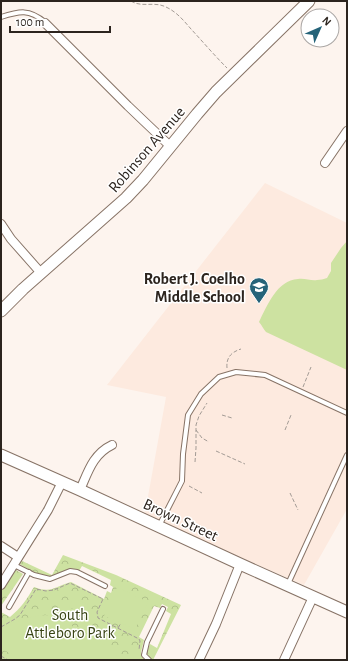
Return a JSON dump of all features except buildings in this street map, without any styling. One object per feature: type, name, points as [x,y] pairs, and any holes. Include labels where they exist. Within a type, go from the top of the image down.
[{"type":"street","name":"Robinson Avenue","points":[[1,311],[41,273],[126,198],[143,180],[206,104],[310,1]]},
{"type":"street","points":[[45,22],[170,146]]},
{"type":"street","points":[[325,163],[347,131]]},
{"type":"street","points":[[1,224],[11,239],[41,273]]},
{"type":"street","points":[[80,490],[96,457],[104,450],[112,446]]},
{"type":"street","name":"Brown Street","points":[[1,455],[347,612]]},
{"type":"street","points":[[1,585],[48,510],[62,482]]},
{"type":"street","points":[[1,546],[18,557]]},
{"type":"street","points":[[199,660],[216,624],[240,564]]},
{"type":"street","points":[[284,660],[313,597]]},
{"type":"lane","points":[[1,17],[28,12],[39,17],[45,22]]},
{"type":"lane","points":[[158,526],[182,481],[183,454],[188,415],[200,394],[219,377],[236,372],[265,375],[347,413]]},
{"type":"lane","points":[[287,586],[347,455]]},
{"type":"lane","points":[[14,565],[34,575],[50,580],[70,571],[77,572],[105,586]]},
{"type":"lane","points":[[9,607],[29,572]]},
{"type":"lane","points":[[149,660],[144,655],[147,642],[163,609]]},
{"type":"path","points":[[131,1],[142,5],[162,5],[172,10],[234,76]]},
{"type":"path","points":[[227,371],[227,361],[229,357],[232,353],[241,349]]},
{"type":"path","points":[[302,389],[311,367]]},
{"type":"path","points":[[194,462],[196,429],[199,416],[207,403]]},
{"type":"path","points":[[222,415],[232,418]]},
{"type":"path","points":[[285,430],[291,415]]},
{"type":"path","points":[[196,429],[202,438],[208,442]]},
{"type":"path","points":[[216,452],[245,464]]},
{"type":"path","points":[[189,486],[202,493]]},
{"type":"path","points":[[290,493],[298,510]]},
{"type":"path","points":[[1,626],[20,615],[36,589],[46,591],[54,590],[70,583],[103,599],[97,612],[97,616],[100,620],[139,639],[139,651]]},
{"type":"path","points":[[118,628],[121,623]]},
{"type":"path","points":[[1,656],[8,660]]},
{"type":"shaded area","name":"Robert J. Coelho Middle School","points":[[265,183],[347,223],[347,509],[304,585],[176,529],[145,513],[166,397],[107,385]]},
{"type":"green space","points":[[347,241],[347,370],[266,332],[259,322],[274,295],[284,284],[291,280],[298,279],[321,280],[327,278],[331,271],[331,263]]},
{"type":"green space","name":"South Attleboro Park","points":[[63,555],[116,575],[181,605],[153,660],[147,654],[147,650],[150,644],[157,648],[171,614],[166,611],[168,607],[162,604],[160,608],[154,606],[139,637],[144,640],[141,652],[144,660],[1,660],[1,612],[10,617],[24,603],[34,587],[49,590],[71,582],[104,599],[107,591],[111,593],[113,587],[110,585],[111,580],[82,566],[79,571],[67,570],[49,577],[39,575],[18,563],[20,560],[52,575]]},
{"type":"green space","name":"South Attleboro Park","points":[[16,570],[23,574],[1,606],[1,591],[13,571]]},
{"type":"green space","points":[[117,587],[148,602],[135,629],[104,616]]},
{"type":"green space","points":[[73,598],[90,605],[86,615],[69,607]]},
{"type":"green space","points":[[46,615],[86,633],[104,645],[120,660],[20,660],[14,655],[1,649],[2,631],[6,624],[15,623],[30,617]]},
{"type":"place","name":"Robert J. Coelho Middle School","points":[[259,304]]}]
